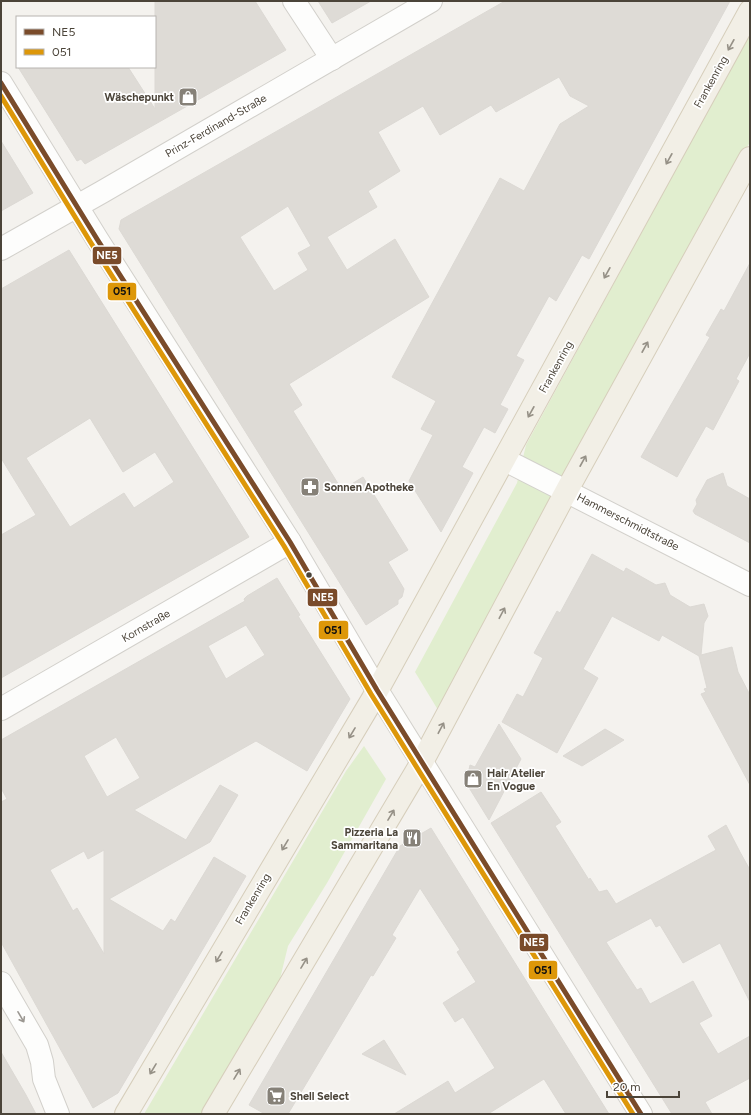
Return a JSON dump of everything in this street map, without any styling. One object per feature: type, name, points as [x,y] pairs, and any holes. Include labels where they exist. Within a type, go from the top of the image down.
[{"type":"main road","name":"Frankenring","points":[[126,1114],[377,690],[505,460],[750,10]]},
{"type":"main road","points":[[213,1114],[422,762],[567,490],[750,158]]},
{"type":"street","points":[[294,1],[332,59]]},
{"type":"street","name":"Prinz-Ferdinand-Straße","points":[[1,249],[78,206],[431,1]]},
{"type":"street","points":[[1,83],[290,542],[377,690],[641,1114]]},
{"type":"street","name":"Hammerschmidtstraße","points":[[505,460],[567,490],[750,586]]},
{"type":"street","name":"Kornstraße","points":[[1,708],[290,542]]},
{"type":"street","points":[[1,983],[37,1045],[42,1062],[44,1078],[58,1114]]},
{"type":"green space","points":[[750,33],[750,142],[563,479],[438,710],[415,672],[517,483],[526,445]]},
{"type":"green space","points":[[364,746],[386,779],[327,883],[288,946],[279,983],[254,1031],[202,1114],[144,1114],[346,771]]},
{"type":"building","points":[[155,1],[255,1],[286,50],[85,164],[81,159],[77,161],[19,68],[129,68],[155,109]]},
{"type":"building","points":[[318,1],[371,1],[332,23]]},
{"type":"building","points":[[505,1],[730,1],[589,259],[582,255],[556,301],[549,296],[516,356],[524,360],[500,405],[508,409],[495,433],[484,427],[462,467],[473,473],[441,532],[409,481],[433,435],[421,429],[436,401],[392,377],[500,178],[524,191],[560,124],[589,106],[570,96],[559,77],[496,112],[491,105],[440,135],[423,106],[378,132],[400,171],[368,191],[377,207],[327,237],[347,270],[395,239],[429,297],[289,384],[302,405],[293,411],[342,490],[363,477],[408,550],[388,562],[404,589],[402,597],[398,600],[398,604],[366,625],[119,229],[121,220]],"holes":[[[288,206],[311,246],[298,253],[308,270],[274,291],[240,237]]]},
{"type":"building","points":[[1,141],[33,193],[1,211]]},
{"type":"building","points":[[69,250],[249,537],[1,678],[1,535],[36,515],[1,458],[1,289]],"holes":[[[90,418],[123,472],[155,452],[174,482],[134,508],[124,493],[70,527],[26,458]]]},
{"type":"building","points":[[750,263],[750,353],[736,379],[739,381],[713,430],[706,426],[677,477],[641,457],[710,337],[706,335],[721,309],[724,311]]},
{"type":"building","points":[[723,473],[727,486],[750,499],[750,543],[695,514],[693,511],[697,504],[696,500],[707,480]]},
{"type":"building","points":[[592,554],[624,572],[626,568],[656,585],[665,583],[670,595],[690,607],[704,604],[708,616],[704,623],[701,655],[732,647],[738,672],[750,695],[750,785],[701,694],[706,692],[704,689],[707,688],[699,656],[662,635],[659,641],[612,616],[583,669],[598,678],[557,753],[502,722],[517,694],[523,697],[543,658],[534,653],[557,611],[560,613]]},
{"type":"building","points":[[277,578],[300,615],[298,616],[350,699],[307,771],[256,741],[134,810],[186,840],[220,785],[238,795],[210,842],[109,899],[163,931],[171,919],[175,922],[214,857],[246,876],[118,1093],[93,1108],[1,942],[1,802],[7,799],[1,788],[1,740],[245,601],[244,599]],"holes":[[[246,625],[265,655],[226,679],[208,646]],[[116,737],[140,778],[107,797],[84,756]],[[104,850],[104,954],[77,908],[73,911],[50,870],[84,851],[88,859]]]},
{"type":"building","points":[[499,724],[521,759],[489,820],[468,786],[467,779],[470,765],[475,767]]},
{"type":"building","points":[[605,729],[624,740],[582,766],[563,756]]},
{"type":"building","points":[[541,792],[561,822],[555,826],[589,880],[590,878],[599,892],[607,890],[616,904],[716,850],[708,836],[726,825],[750,870],[750,1002],[720,943],[683,963],[660,925],[656,927],[651,918],[606,942],[637,990],[641,988],[650,1004],[693,981],[712,1016],[699,1023],[718,1054],[750,1036],[750,1078],[705,1102],[712,1114],[672,1114],[491,823]]},
{"type":"building","points":[[431,828],[609,1114],[566,1114],[544,1079],[488,1114],[394,1114],[448,1081],[455,1093],[495,1068],[463,1017],[455,1022],[443,1003],[476,982],[457,952],[460,950],[420,888],[392,935],[396,938],[373,976],[371,975],[288,1114],[265,1114],[249,1105],[400,846]]},
{"type":"building","points":[[384,1040],[406,1075],[362,1054]]},
{"type":"building","points":[[1,1052],[26,1095],[36,1114],[1,1114]]},
{"type":"transit line","name":"NE5","points":[[1,83],[97,239],[290,542],[377,690],[641,1114]]},
{"type":"transit line","name":"051","points":[[1,96],[91,243],[284,546],[371,694],[633,1114]]},
{"type":"place","name":"Wäschepunkt","points":[[188,97]]},
{"type":"place","name":"Sonnen Apotheke","points":[[310,487]]},
{"type":"place","name":"Hair Atelier En Vogue","points":[[473,779]]},
{"type":"place","name":"Pizzeria La Sammaritana","points":[[412,838]]},
{"type":"place","name":"Shell Select","points":[[276,1096]]}]
